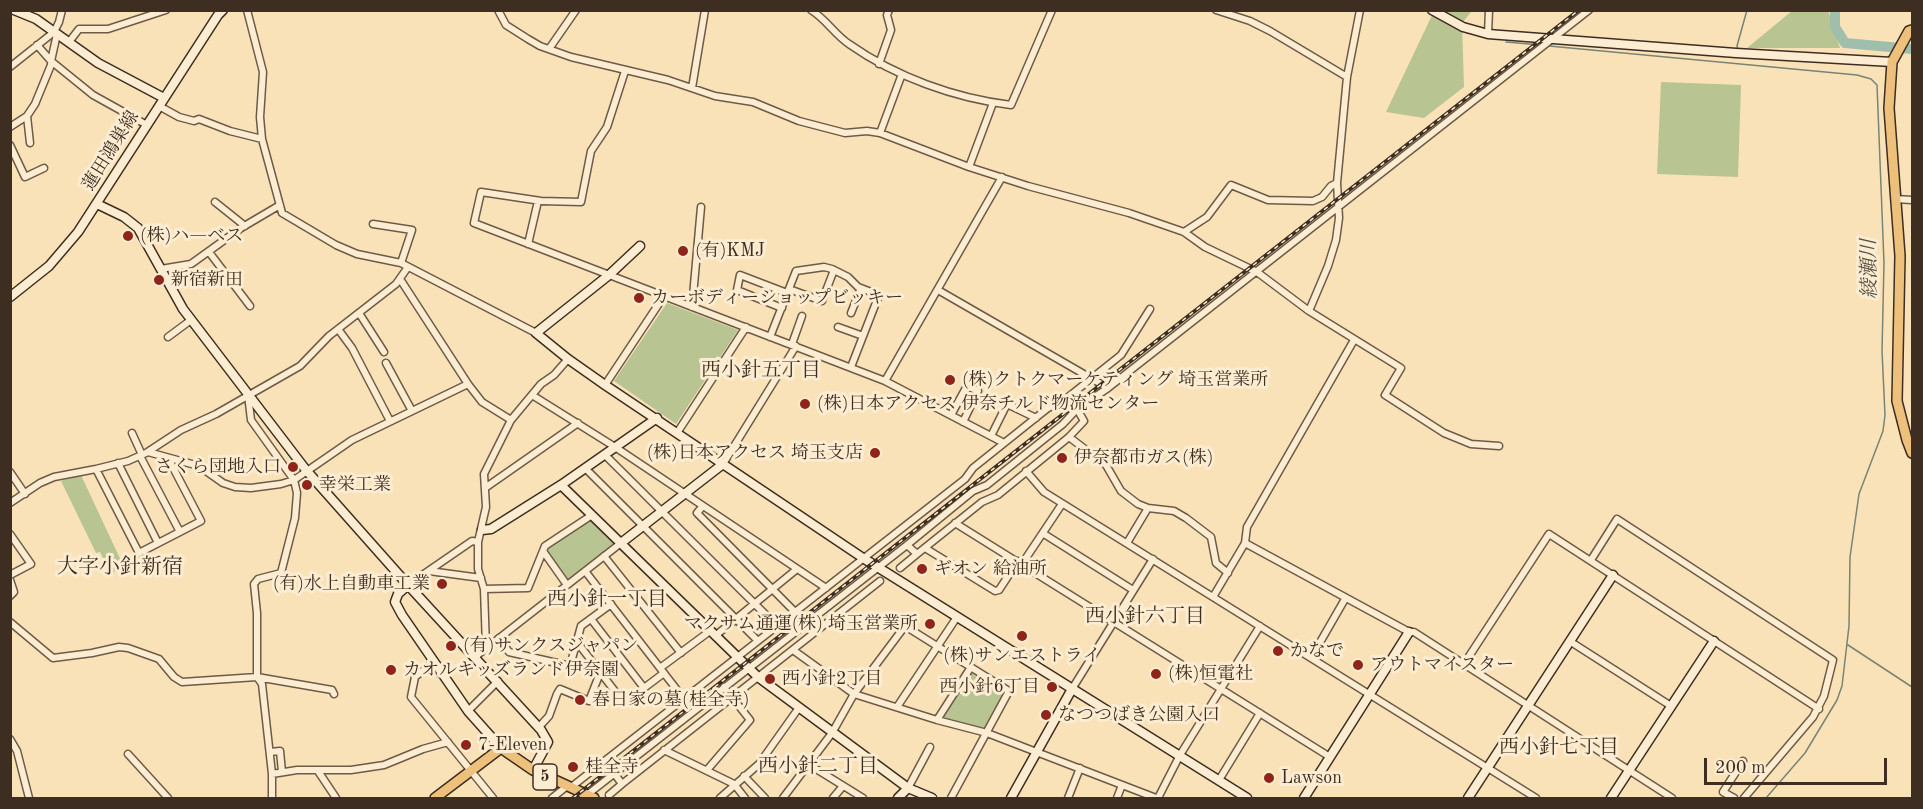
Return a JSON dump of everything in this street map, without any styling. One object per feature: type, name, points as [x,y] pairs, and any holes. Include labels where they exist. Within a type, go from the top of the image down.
[{"type":"main road","points":[[1911,30],[1893,60],[1889,108],[1900,256],[1897,401],[1906,440],[1912,453]]},
{"type":"main road","points":[[442,797],[501,748]]},
{"type":"main road","name":"5","points":[[501,748],[533,770],[588,797]]},
{"type":"street","points":[[14,10],[36,20],[98,63],[161,102],[179,117],[194,121],[199,119],[230,131],[262,139]]},
{"type":"street","points":[[10,126],[27,116],[35,104],[51,65],[62,10]]},
{"type":"street","points":[[69,42],[79,29],[108,29],[166,10]]},
{"type":"street","name":"蓮田鴻巣線","points":[[10,297],[53,262],[78,232],[223,10]]},
{"type":"street","points":[[247,10],[263,72],[260,117],[262,139],[282,213],[336,245],[357,254],[401,263],[536,333],[605,385],[863,558],[1247,798]]},
{"type":"street","points":[[498,10],[506,25],[540,46],[571,57],[716,96],[753,102],[800,121],[845,133],[867,131],[880,133],[969,167],[1184,232],[1205,247],[1257,272],[1309,311],[1401,368],[1385,395],[1444,433],[1471,444],[1499,446]]},
{"type":"street","points":[[549,49],[576,10]]},
{"type":"street","points":[[692,88],[705,10]]},
{"type":"street","points":[[811,10],[845,42],[879,64],[934,88],[993,103],[1011,105],[1014,103],[1052,10]]},
{"type":"street","points":[[879,64],[891,30],[887,15],[889,10]]},
{"type":"street","points":[[1216,10],[1270,31],[1347,76]]},
{"type":"street","points":[[1309,311],[1336,240],[1339,207],[1337,183],[1347,76],[1360,10]]},
{"type":"street","points":[[1432,10],[1463,27],[1488,34],[1893,60]]},
{"type":"street","points":[[1488,34],[1489,10]]},
{"type":"street","points":[[588,797],[614,773],[879,568],[973,491],[987,485],[1054,431],[1077,409],[1108,388],[1257,272],[1589,10]]},
{"type":"street","points":[[10,67],[56,33]]},
{"type":"street","points":[[37,45],[51,61],[93,95],[147,125]]},
{"type":"street","points":[[625,71],[607,127],[591,151],[581,202],[538,201],[481,192],[474,223],[885,381],[1004,443]]},
{"type":"street","points":[[880,133],[902,74]]},
{"type":"street","points":[[969,167],[993,103]]},
{"type":"street","points":[[27,116],[30,143]]},
{"type":"street","points":[[10,145],[25,177],[44,168]]},
{"type":"street","points":[[885,381],[1002,177]]},
{"type":"street","points":[[1184,232],[1207,217],[1231,185],[1268,200],[1312,201],[1322,197],[1331,186],[1337,183]]},
{"type":"street","points":[[1895,199],[1912,200]]},
{"type":"street","points":[[528,244],[538,201]]},
{"type":"street","points":[[215,202],[245,226]]},
{"type":"street","points":[[97,204],[124,217],[138,228],[191,320],[306,470],[539,727],[548,741],[533,770]]},
{"type":"street","points":[[160,269],[191,264],[245,226],[280,205]]},
{"type":"street","points":[[692,307],[701,207]]},
{"type":"street","points":[[373,224],[412,230],[401,263]]},
{"type":"street","points":[[536,333],[640,246]]},
{"type":"street","points":[[209,252],[250,306]]},
{"type":"street","points":[[10,503],[40,483],[54,477],[96,469],[144,454],[181,430],[300,366],[338,329],[396,284],[408,267]]},
{"type":"street","points":[[770,337],[796,271],[824,267],[834,270],[848,277],[861,288],[879,296],[851,367]]},
{"type":"street","points":[[782,308],[737,290],[740,274],[822,301],[834,270]]},
{"type":"street","points":[[400,279],[482,402],[511,420]]},
{"type":"street","points":[[851,313],[861,288]]},
{"type":"street","points":[[938,290],[1108,388]]},
{"type":"street","points":[[605,385],[664,296]]},
{"type":"street","points":[[552,798],[737,658],[964,479],[973,468],[1048,408],[1062,402],[1121,355],[1149,309]]},
{"type":"street","points":[[359,313],[384,352]]},
{"type":"street","points":[[474,657],[723,464],[794,345],[802,316]]},
{"type":"street","points":[[168,337],[191,320]]},
{"type":"street","points":[[677,432],[746,327]]},
{"type":"street","points":[[838,327],[863,336]]},
{"type":"street","points":[[338,329],[352,348],[390,422]]},
{"type":"street","points":[[1213,597],[1245,543],[1247,527],[1354,340]]},
{"type":"street","points":[[486,647],[484,589],[478,569],[478,542],[486,507],[484,474],[511,420],[568,359]]},
{"type":"street","points":[[386,363],[412,411]]},
{"type":"street","points":[[144,454],[199,466],[223,483],[235,487],[251,488],[294,480],[352,440],[468,384]]},
{"type":"street","points":[[951,415],[967,386],[978,391],[963,422]]},
{"type":"street","points":[[248,395],[251,420],[294,480],[297,493],[295,518],[281,573],[258,579],[254,584],[257,613],[256,677],[262,684],[272,774],[272,798]]},
{"type":"street","points":[[532,395],[615,447],[826,588]]},
{"type":"street","points":[[991,436],[1007,404],[1036,418]]},
{"type":"street","points":[[900,568],[982,502],[998,495],[1069,437],[1084,421],[1077,409]]},
{"type":"street","points":[[482,530],[491,529],[657,418]]},
{"type":"street","points":[[485,488],[578,423]]},
{"type":"street","points":[[132,433],[180,532]]},
{"type":"street","points":[[1069,437],[1106,465],[1121,491],[1138,504],[1148,508],[1174,511],[1211,537],[1216,563],[1228,573]]},
{"type":"street","points":[[605,454],[777,626]]},
{"type":"street","points":[[96,469],[139,553],[201,521],[168,458]]},
{"type":"street","points":[[118,463],[158,543]]},
{"type":"street","points":[[585,468],[758,641]]},
{"type":"street","points":[[1026,471],[1044,492],[1062,504],[1536,798]]},
{"type":"street","points":[[10,472],[25,494]]},
{"type":"street","points":[[561,484],[758,677],[798,709],[908,788],[932,798]]},
{"type":"street","points":[[926,548],[995,591],[999,590],[1044,534],[1062,504]]},
{"type":"street","points":[[702,507],[697,513],[795,612]]},
{"type":"street","points":[[1127,543],[1148,508]]},
{"type":"street","points":[[484,589],[528,588],[545,546],[592,515]]},
{"type":"street","points":[[1591,560],[1617,519],[1833,660],[1819,709],[1744,798]]},
{"type":"street","points":[[955,523],[1330,756]]},
{"type":"street","points":[[10,534],[31,564],[10,575]]},
{"type":"street","points":[[1044,534],[1134,590]]},
{"type":"street","points":[[1464,664],[1549,534],[1819,709]]},
{"type":"street","points":[[478,542],[472,541],[408,585],[398,594],[395,602],[468,711],[501,748]]},
{"type":"street","points":[[1245,543],[1409,632],[1414,632],[1672,798]]},
{"type":"street","points":[[907,545],[917,554]]},
{"type":"street","points":[[543,551],[567,585]]},
{"type":"street","points":[[604,556],[681,653]]},
{"type":"street","points":[[1011,798],[1072,689],[1153,560]]},
{"type":"street","points":[[577,642],[624,703],[644,688],[681,653],[736,619],[796,569]]},
{"type":"street","points":[[429,571],[481,578]]},
{"type":"street","points":[[585,571],[684,699]]},
{"type":"street","points":[[1468,798],[1613,575]]},
{"type":"street","points":[[10,580],[14,592],[10,596]]},
{"type":"street","points":[[609,795],[880,581]]},
{"type":"street","points":[[1311,658],[1345,598]]},
{"type":"street","points":[[499,638],[509,652],[570,666],[581,626],[611,604]]},
{"type":"street","points":[[897,708],[957,617]]},
{"type":"street","points":[[591,619],[644,688]]},
{"type":"street","points":[[10,622],[53,657],[92,653],[119,647],[140,651],[159,659],[182,682],[256,677],[332,690],[334,694]]},
{"type":"street","points":[[783,798],[832,733],[854,694],[905,626],[1009,692],[951,798]]},
{"type":"street","points":[[793,650],[854,694],[987,733],[1157,798],[1180,755],[1260,627]]},
{"type":"street","points":[[1304,798],[1409,632]]},
{"type":"street","points":[[1611,798],[1714,641]]},
{"type":"street","points":[[1571,642],[1671,706]]},
{"type":"street","points":[[773,649],[782,658]]},
{"type":"street","points":[[434,662],[416,677],[411,697],[493,798]]},
{"type":"street","points":[[937,720],[971,667]]},
{"type":"street","points":[[539,727],[549,716],[560,689],[589,701],[600,673]]},
{"type":"street","points":[[468,711],[498,681]]},
{"type":"street","points":[[707,770],[750,720],[724,687]]},
{"type":"street","points":[[720,798],[759,764],[798,709]]},
{"type":"street","points":[[1219,780],[1260,713]]},
{"type":"street","points":[[10,739],[16,751],[29,798]]},
{"type":"street","points":[[272,774],[297,770],[351,770],[384,765],[423,749],[448,742]]},
{"type":"street","points":[[898,798],[908,788],[930,747]]},
{"type":"street","points":[[664,750],[734,784],[746,798]]},
{"type":"street","points":[[270,752],[280,751],[282,772]]},
{"type":"street","points":[[128,754],[168,798]]},
{"type":"street","points":[[1734,798],[1723,792],[1743,761]]},
{"type":"street","points":[[808,764],[863,798]]},
{"type":"street","points":[[1068,798],[1080,768]]},
{"type":"street","points":[[318,771],[336,798]]},
{"type":"street","points":[[614,773],[622,784]]},
{"type":"street","points":[[744,776],[765,798]]},
{"type":"street","points":[[1117,798],[1122,785]]},
{"type":"street","points":[[833,798],[843,786]]},
{"type":"green space","points":[[1828,10],[1840,48],[1747,48],[1792,11]]},
{"type":"green space","points":[[1434,11],[1472,11],[1462,23],[1464,87],[1424,118],[1386,112]]},
{"type":"green space","points":[[1661,82],[1741,85],[1738,177],[1657,174]]},
{"type":"green space","points":[[667,303],[738,330],[676,424],[614,381]]},
{"type":"green space","points":[[80,473],[124,567],[110,574],[100,552],[96,553],[61,481]]},
{"type":"green space","points":[[589,520],[613,543],[613,546],[567,581],[547,552],[548,549]]},
{"type":"green space","points":[[970,672],[974,672],[1005,691],[1006,695],[984,729],[942,716]]},
{"type":"waterway","points":[[1738,50],[1737,46],[1747,10]]},
{"type":"waterway","points":[[1835,10],[1835,27],[1845,43],[1912,49]]},
{"type":"waterway","name":"綾瀬川","points":[[1506,42],[1541,45]]},
{"type":"waterway","name":"綾瀬川","points":[[1549,46],[1857,75],[1871,79],[1877,85],[1884,263],[1882,351],[1885,415],[1883,431],[1859,494],[1850,557],[1849,626],[1842,686],[1837,700],[1805,753],[1766,798]]},
{"type":"waterway","points":[[1848,645],[1912,687]]},
{"type":"railway","points":[[573,798],[1579,10]]},
{"type":"place","name":"(株)ハ―ベス","points":[[128,236]]},
{"type":"place","name":"(有)KMJ","points":[[683,251]]},
{"type":"place","name":"新宿新田","points":[[159,280]]},
{"type":"place","name":"カーボディーショップビッキー","points":[[639,298]]},
{"type":"place","name":"(株)クトクマーケティング 埼玉営業所","points":[[950,380]]},
{"type":"place","name":"(株)日本アクセス 伊奈チルド物流センター","points":[[805,404]]},
{"type":"place","name":"(株)日本アクセス 埼玉支店","points":[[875,453]]},
{"type":"place","name":"伊奈都市ガス(株)","points":[[1062,458]]},
{"type":"place","name":"さくら団地入口","points":[[293,467]]},
{"type":"place","name":"幸栄工業","points":[[307,485]]},
{"type":"place","name":"ギオン 給油所","points":[[922,569]]},
{"type":"place","name":"(有)水上自動車工業","points":[[442,584]]},
{"type":"place","name":"マクサム通運(株) 埼玉営業所","points":[[930,624]]},
{"type":"place","name":"(株)サンエストライ","points":[[1022,636]]},
{"type":"place","name":"(有)サンクスジャパン","points":[[451,646]]},
{"type":"place","name":"かなで","points":[[1278,651]]},
{"type":"place","name":"アウトマイスター","points":[[1358,665]]},
{"type":"place","name":"カオルキッズランド伊奈園","points":[[391,670]]},
{"type":"place","name":"(株)恒電社","points":[[1156,674]]},
{"type":"place","name":"西小針2丁目","points":[[770,679]]},
{"type":"place","name":"西小針6丁目","points":[[1052,687]]},
{"type":"place","name":"春日家の墓(桂全寺)","points":[[580,700]]},
{"type":"place","name":"なつつばき公園入口","points":[[1046,715]]},
{"type":"place","name":"7-Eleven","points":[[466,745]]},
{"type":"place","name":"桂全寺","points":[[573,767]]},
{"type":"place","name":"Lawson","points":[[1269,778]]},
{"type":"district","name":"西小針五丁目","points":[[761,371]]},
{"type":"district","name":"大字小針新宿","points":[[120,567]]},
{"type":"district","name":"西小針一丁目","points":[[607,600]]},
{"type":"district","name":"西小針六丁目","points":[[1145,617]]},
{"type":"district","name":"西小針七丁目","points":[[1559,748]]},
{"type":"district","name":"西小針二丁目","points":[[818,767]]}]
